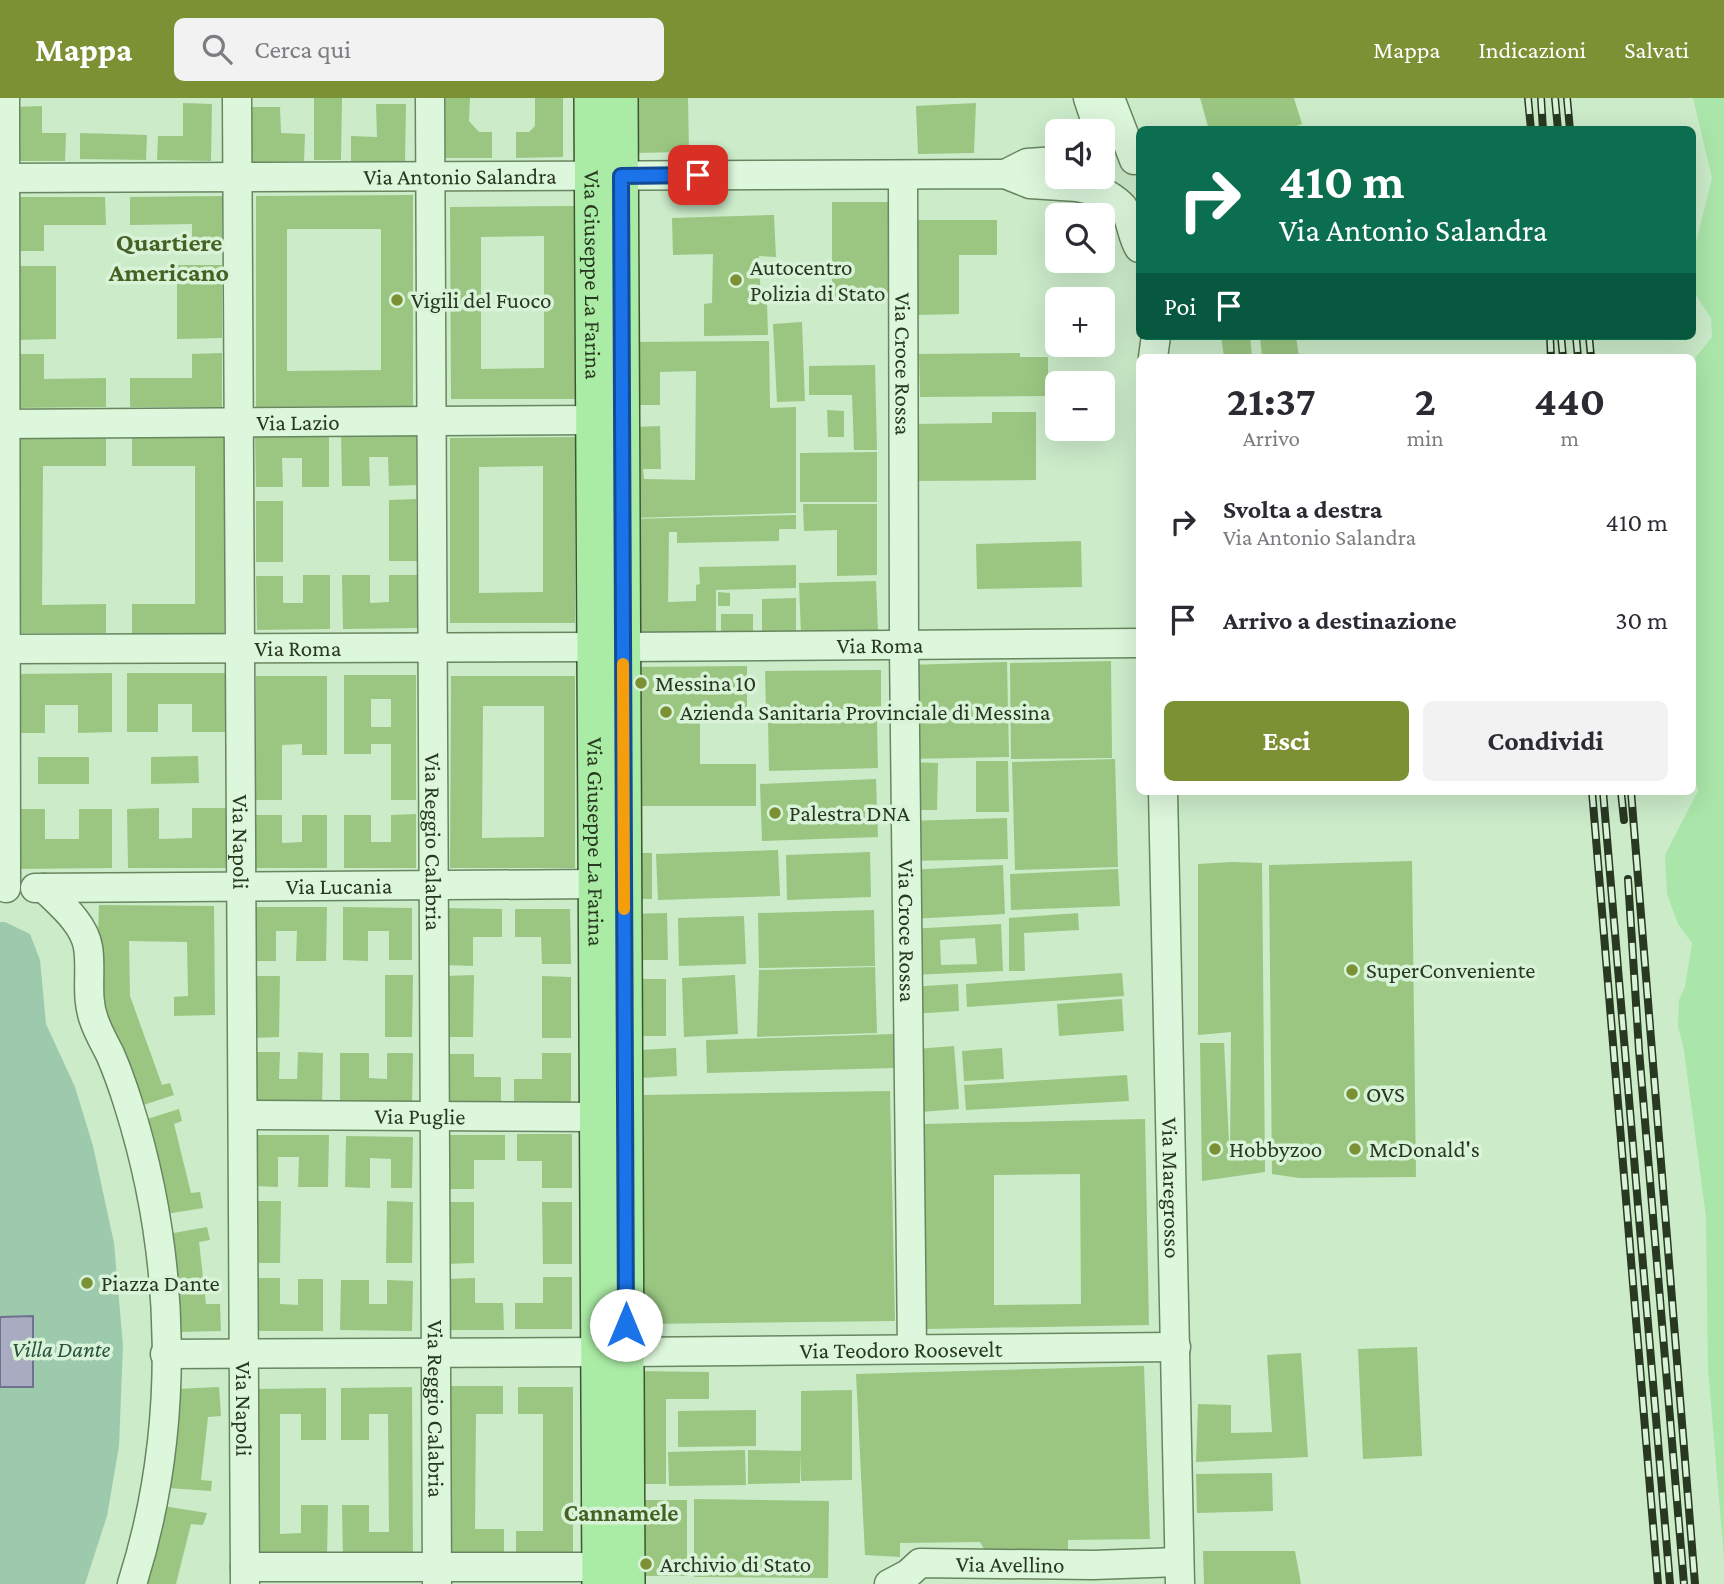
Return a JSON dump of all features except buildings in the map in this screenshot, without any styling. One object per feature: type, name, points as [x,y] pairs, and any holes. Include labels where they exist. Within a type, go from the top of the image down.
[{"type":"main road","name":"Via Giuseppe La Farina","points":[[592,98],[607,176],[612,1352],[609,1578]]},
{"type":"main road","name":"Via Giuseppe La Farina","points":[[612,1352],[597,1117],[596,884],[609,647],[594,420],[607,176],[620,98]]},
{"type":"street","points":[[3,888],[2,178],[5,98]]},
{"type":"street","name":"Via Napoli","points":[[237,98],[245,1575]]},
{"type":"street","name":"Via Reggio Calabria","points":[[430,98],[437,1575]]},
{"type":"street","points":[[1088,98],[1095,119]]},
{"type":"street","points":[[1110,98],[1136,166]]},
{"type":"street","points":[[1115,147],[1129,152],[1136,166]]},
{"type":"street","points":[[1005,174],[1027,163],[1045,162]]},
{"type":"street","points":[[1005,174],[1030,184],[1045,185]]},
{"type":"street","name":"Via Antonio Salandra","points":[[2,178],[1005,174]]},
{"type":"street","name":"Via Croce Rossa","points":[[903,175],[904,646],[912,1349]]},
{"type":"street","points":[[1101,189],[1118,202],[1127,214],[1136,240]]},
{"type":"street","name":"Via Lazio","points":[[3,424],[594,420]]},
{"type":"street","name":"Via Roma","points":[[3,649],[1136,643]]},
{"type":"street","name":"Via Maregrosso","points":[[1163,795],[1180,1573]]},
{"type":"street","name":"Via Lucania","points":[[3,888],[596,884]]},
{"type":"street","points":[[44,888],[81,928],[88,945],[88,993],[92,1014],[128,1104],[154,1205],[163,1278],[165,1354],[158,1477],[132,1584]]},
{"type":"street","name":"Via Puglie","points":[[243,1115],[597,1117]]},
{"type":"street","name":"Via Teodoro Roosevelt","points":[[165,1354],[1176,1347]]},
{"type":"street","name":"Via Avellino","points":[[889,1584],[908,1574],[1180,1573]]},
{"type":"street","points":[[245,1575],[609,1578]]},
{"type":"green space","name":"Villa Dante","points":[[0,922],[30,934],[40,960],[46,1024],[75,1087],[93,1146],[114,1243],[123,1346],[119,1446],[107,1516],[85,1584],[0,1584]]},
{"type":"sand","points":[[1693,98],[1724,98],[1724,1557],[1708,1369],[1706,1217],[1684,1050],[1678,1026],[1679,1000],[1685,987],[1692,943],[1678,924],[1667,894],[1665,855],[1698,791],[1696,357],[1712,337],[1711,318],[1696,295],[1696,243],[1712,178]]},
{"type":"water","points":[[33,1316],[33,1387],[0,1387],[0,1317]]},
{"type":"railway","points":[[1528,98],[1531,126]]},
{"type":"railway","points":[[1541,98],[1543,126]]},
{"type":"railway","points":[[1555,98],[1558,126]]},
{"type":"railway","points":[[1567,98],[1570,126]]},
{"type":"railway","points":[[1550,340],[1551,354]]},
{"type":"railway","points":[[1561,340],[1563,354]]},
{"type":"railway","points":[[1576,340],[1578,354]]},
{"type":"railway","points":[[1589,340],[1591,354]]},
{"type":"railway","points":[[1592,795],[1658,1584]]},
{"type":"railway","points":[[1603,795],[1670,1584]]},
{"type":"railway","points":[[1621,795],[1624,820]]},
{"type":"railway","points":[[1631,795],[1695,1584]]},
{"type":"railway","points":[[1628,879],[1639,1050],[1684,1584]]},
{"type":"slow traffic","points":[[623,664],[624,909]]},
{"type":"place","name":"Autocentro Polizia di Stato","points":[[736,280]]},
{"type":"place","name":"Vigili del Fuoco","points":[[397,300]]},
{"type":"place","name":"Messina 10","points":[[641,683]]},
{"type":"place","name":"Azienda Sanitaria Provinciale di Messina","points":[[666,712]]},
{"type":"place","name":"Palestra DNA","points":[[775,813]]},
{"type":"place","name":"SuperConveniente","points":[[1352,970]]},
{"type":"place","name":"OVS","points":[[1352,1094]]},
{"type":"place","name":"Hobbyzoo","points":[[1215,1149]]},
{"type":"place","name":"McDonald's","points":[[1355,1149]]},
{"type":"place","name":"Piazza Dante","points":[[87,1283]]},
{"type":"place","name":"Archivio di Stato","points":[[646,1564]]},
{"type":"district","name":"Quartiere Americano","points":[[169,257]]},
{"type":"district","name":"Cannamele","points":[[621,1513]]},
{"type":"route","points":[[626,1325],[621,176],[698,175]]}]
